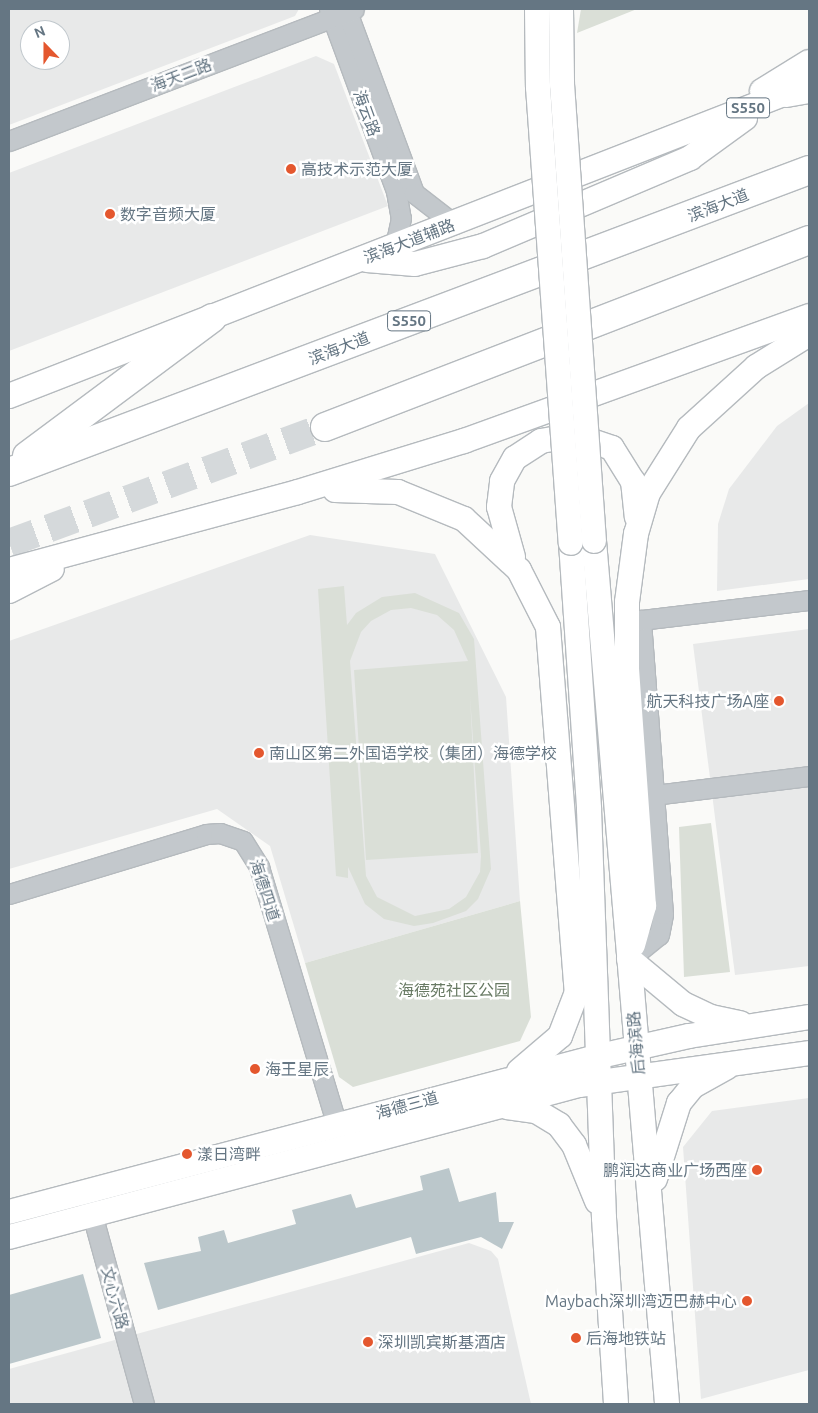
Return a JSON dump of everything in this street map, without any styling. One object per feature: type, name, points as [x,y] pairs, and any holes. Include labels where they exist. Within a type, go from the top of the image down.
[{"type":"highway","name":"滨海大道","points":[[9,471],[809,170]]},
{"type":"highway","points":[[325,427],[809,240]]},
{"type":"highway","points":[[9,471],[212,318]]},
{"type":"main road","points":[[537,9],[538,87],[581,684],[600,1056],[604,1218],[616,1404]]},
{"type":"main road","name":"后海滨路","points":[[561,9],[562,84],[604,682],[651,1192],[667,1404]]},
{"type":"main road","points":[[711,122],[809,62]]},
{"type":"main road","points":[[363,259],[415,264],[492,242],[690,158],[794,91]]},
{"type":"main road","name":"滨海大道辅路","points":[[9,396],[794,91]]},
{"type":"main road","points":[[9,570],[298,492],[570,405],[809,316]]},
{"type":"main road","points":[[636,534],[648,494],[689,428],[756,367],[809,334]]},
{"type":"main road","points":[[503,1080],[547,1051],[567,1024],[577,992],[577,951],[552,645],[544,614],[519,570],[501,522],[499,496],[516,458],[541,441],[588,437],[616,452],[636,494],[636,534],[627,602],[627,666],[644,906],[629,959],[695,1010],[727,1021],[761,1024]]},
{"type":"main road","points":[[298,492],[377,488],[421,498],[482,531],[519,570]]},
{"type":"main road","points":[[9,591],[96,547]]},
{"type":"main road","points":[[577,951],[597,1007]]},
{"type":"main road","name":"海德三道","points":[[9,1212],[336,1124],[600,1056],[761,1024],[809,1018]]},
{"type":"main road","name":"海德三道","points":[[9,1237],[601,1080],[809,1054]]},
{"type":"main road","points":[[651,1192],[668,1130],[682,1099],[707,1077],[740,1062]]},
{"type":"main road","points":[[493,1108],[536,1111],[559,1125],[586,1171],[604,1218]]},
{"type":"street","name":"海天二路","points":[[9,141],[342,11]]},
{"type":"street","name":"海云路","points":[[342,11],[414,193],[454,224]]},
{"type":"street","name":"海云路","points":[[342,11],[398,201],[401,218],[395,247]]},
{"type":"street","points":[[629,959],[660,935],[662,926],[641,620],[809,600]]},
{"type":"street","points":[[654,795],[809,776]]},
{"type":"street","name":"海德四道","points":[[9,894],[206,834],[220,833],[243,842],[260,867],[343,1147]]},
{"type":"street","name":"文心六路","points":[[86,1191],[144,1404]]},
{"type":"shaded area","points":[[9,9],[299,9],[295,16],[9,125]]},
{"type":"shaded area","points":[[316,56],[334,64],[388,206],[9,351],[9,173]]},
{"type":"shaded area","points":[[809,403],[809,579],[717,591],[718,524],[729,489],[777,426]]},
{"type":"shaded area","name":"南山区第二外国语学校（集团）海德学校","points":[[310,535],[435,554],[506,697],[520,901],[305,963],[270,846],[217,809],[9,869],[9,641]]},
{"type":"shaded area","points":[[809,629],[809,966],[735,975],[693,644]]},
{"type":"shaded area","points":[[809,1098],[809,1370],[701,1399],[683,1147],[712,1111]]},
{"type":"shaded area","points":[[449,1168],[459,1202],[496,1192],[499,1222],[514,1222],[502,1249],[481,1237],[416,1254],[411,1237],[158,1310],[144,1263],[201,1251],[198,1237],[224,1230],[228,1243],[296,1224],[292,1210],[351,1194],[356,1208],[423,1190],[420,1176]]},
{"type":"shaded area","points":[[469,1243],[491,1251],[498,1259],[531,1404],[9,1404],[9,1369]]},
{"type":"shaded area","points":[[83,1274],[101,1338],[9,1364],[9,1295]]},
{"type":"green space","points":[[581,9],[637,9],[577,33]]},
{"type":"green space","points":[[344,586],[347,625],[356,613],[382,597],[415,593],[459,613],[474,639],[491,869],[478,899],[466,911],[433,923],[414,926],[384,919],[365,904],[348,867],[348,878],[336,876],[318,589]],"holes":[[[411,608],[437,615],[454,630],[468,661],[354,670],[366,860],[478,853],[470,696],[481,856],[480,872],[466,897],[449,909],[415,916],[377,897],[366,876],[350,661],[361,632],[371,621],[391,610]]]},
{"type":"green space","points":[[711,823],[730,972],[684,977],[679,827]]},
{"type":"green space","name":"海德苑社区公园","points":[[520,901],[531,1017],[520,1041],[353,1087],[339,1077],[305,963]]},
{"type":"tunnel","points":[[9,543],[325,427]]},
{"type":"place","name":"高技术示范大厦","points":[[291,169]]},
{"type":"place","name":"数字音频大厦","points":[[110,214]]},
{"type":"place","name":"航天科技广场A座","points":[[779,701]]},
{"type":"place","name":"南山区第二外国语学校（集团）海德学校","points":[[259,753]]},
{"type":"place","name":"海王星辰","points":[[255,1069]]},
{"type":"place","name":"漾日湾畔","points":[[187,1154]]},
{"type":"place","name":"鹏润达商业广场西座","points":[[757,1170]]},
{"type":"place","name":"Maybach深圳湾迈巴赫中心","points":[[747,1301]]},
{"type":"place","name":"后海地铁站","points":[[576,1338]]},
{"type":"place","name":"深圳凯宾斯基酒店","points":[[368,1342]]}]
